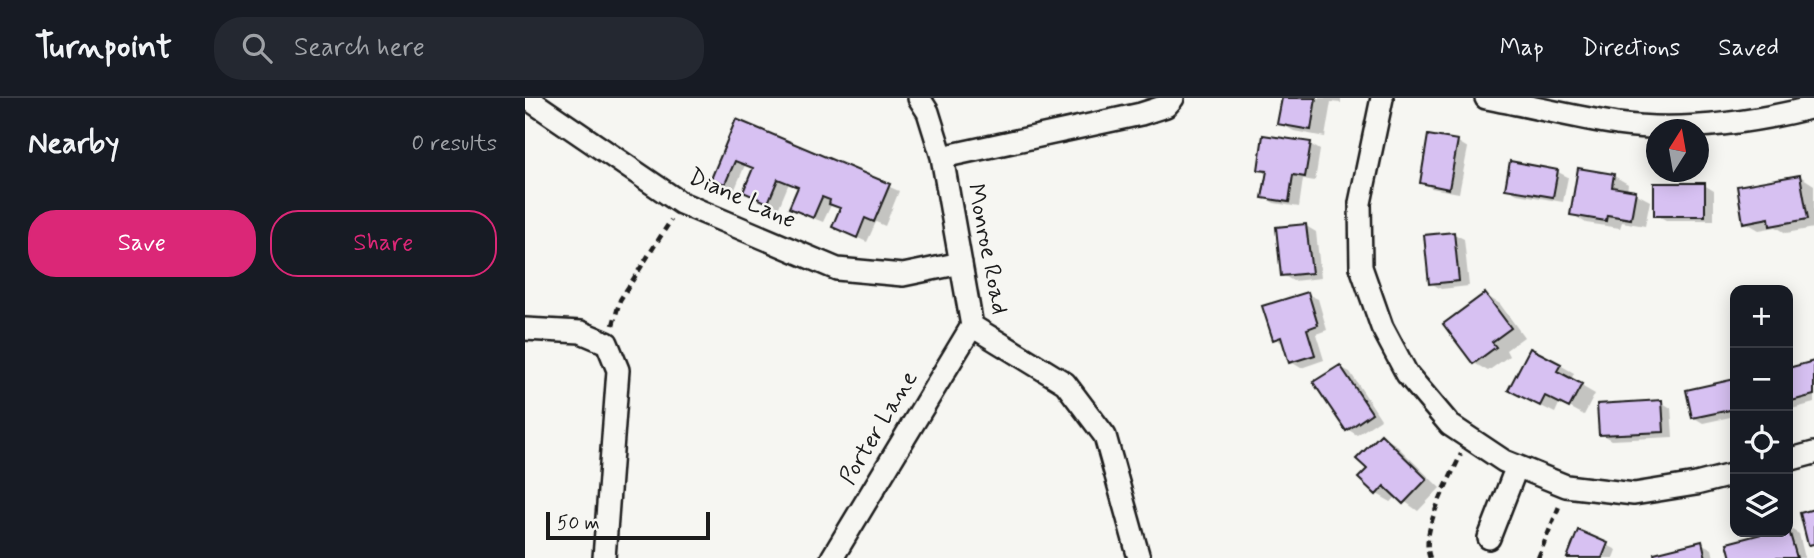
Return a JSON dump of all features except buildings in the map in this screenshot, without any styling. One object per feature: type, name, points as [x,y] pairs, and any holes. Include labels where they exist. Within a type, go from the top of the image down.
[{"type":"street","name":"Diane Lane","points":[[527,98],[681,204],[837,269],[903,275],[961,263]]},
{"type":"street","name":"Monroe Road","points":[[919,98],[928,112],[942,157],[972,326],[1065,383],[1105,436],[1139,558]]},
{"type":"street","points":[[942,157],[1141,114],[1166,106],[1173,98]]},
{"type":"street","points":[[1382,98],[1360,203],[1361,267],[1382,327],[1407,374],[1450,425],[1504,461],[1566,486],[1634,494],[1730,475]]},
{"type":"street","points":[[1486,98],[1619,124],[1693,127],[1768,119],[1814,107]]},
{"type":"street","name":"Porter Lane","points":[[832,558],[972,326]]},
{"type":"street","points":[[525,329],[580,332],[607,343],[618,370],[604,558]]},
{"type":"street","points":[[1793,459],[1814,453]]},
{"type":"street","points":[[1489,538],[1517,466]]},
{"type":"path","points":[[607,343],[620,300],[681,204]]},
{"type":"path","points":[[1430,558],[1427,538],[1469,438]]},
{"type":"path","points":[[1538,558],[1566,486]]}]
